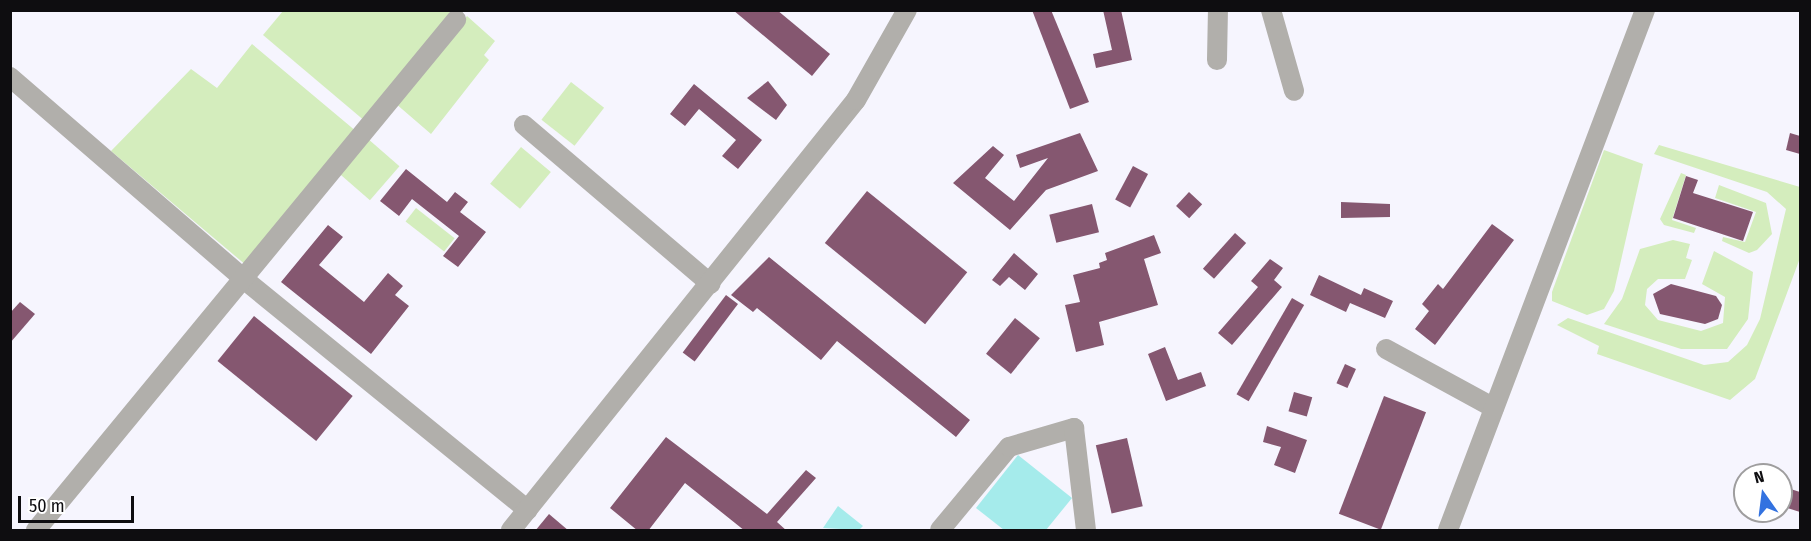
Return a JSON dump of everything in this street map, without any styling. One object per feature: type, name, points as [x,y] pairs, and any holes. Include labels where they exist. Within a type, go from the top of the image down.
[{"type":"street","points":[[511,531],[856,100],[908,10]]},
{"type":"street","points":[[1217,60],[1218,10]]},
{"type":"street","points":[[1271,10],[1294,91]]},
{"type":"street","points":[[1448,531],[1645,10]]},
{"type":"street","points":[[36,531],[246,281],[456,20]]},
{"type":"street","points":[[10,77],[246,281],[528,510]]},
{"type":"street","points":[[524,125],[711,284]]},
{"type":"street","points":[[1386,349],[1494,408]]},
{"type":"street","points":[[940,531],[1009,447],[1074,428],[1086,531]]},
{"type":"green space","points":[[447,10],[452,14],[366,122],[263,35],[283,11]]},
{"type":"green space","points":[[467,16],[495,41],[484,55],[489,60],[431,134],[395,103]]},
{"type":"green space","points":[[252,44],[357,132],[247,266],[111,151],[191,69],[217,88]]},
{"type":"green space","points":[[571,82],[604,108],[575,146],[541,120]]},
{"type":"green space","points":[[367,138],[399,166],[370,200],[337,172]]},
{"type":"green space","points":[[1659,145],[1800,187],[1800,258],[1755,379],[1730,400],[1597,354],[1599,346],[1557,325],[1568,318],[1704,365],[1728,362],[1747,345],[1760,319],[1786,209],[1767,192],[1654,154]]},
{"type":"green space","points":[[521,147],[551,172],[520,209],[490,184]]},
{"type":"green space","points":[[1604,150],[1643,164],[1614,291],[1604,309],[1587,315],[1552,301],[1552,292]]},
{"type":"green space","points":[[1681,173],[1686,175],[1672,220],[1696,228],[1694,233],[1664,225],[1660,219]]},
{"type":"green space","points":[[1719,185],[1766,203],[1772,234],[1757,250],[1749,253],[1722,241],[1723,237],[1745,242],[1756,212],[1715,198]]},
{"type":"green space","points":[[416,208],[455,238],[444,252],[406,221]]},
{"type":"green space","points":[[1673,240],[1690,244],[1686,258],[1692,260],[1685,279],[1658,279],[1647,289],[1645,305],[1658,320],[1701,331],[1723,323],[1725,297],[1702,284],[1714,251],[1753,272],[1748,319],[1727,349],[1681,349],[1604,324],[1622,299],[1640,249]]},
{"type":"water","points":[[1018,455],[1072,498],[1046,530],[1004,530],[976,508]]},
{"type":"water","points":[[838,506],[863,526],[859,530],[823,528]]},
{"type":"building","points":[[733,10],[777,10],[830,54],[812,76]]},
{"type":"building","points":[[1032,10],[1051,10],[1089,102],[1070,109]]},
{"type":"building","points":[[1103,10],[1121,10],[1132,60],[1096,68],[1093,54],[1112,50]]},
{"type":"building","points":[[768,81],[787,105],[776,120],[747,98]]},
{"type":"building","points":[[694,84],[762,140],[738,169],[722,156],[736,140],[699,109],[685,126],[670,114]]},
{"type":"building","points":[[1080,133],[1098,171],[1046,190],[1010,230],[953,183],[993,146],[1004,155],[985,178],[1014,201],[1048,158],[1020,168],[1016,155]]},
{"type":"building","points":[[1790,133],[1800,136],[1800,154],[1786,150]]},
{"type":"building","points":[[1133,166],[1148,174],[1130,208],[1115,200]]},
{"type":"building","points":[[406,169],[447,202],[455,192],[468,202],[460,212],[486,232],[458,267],[443,256],[459,236],[412,199],[399,216],[380,201]]},
{"type":"building","points":[[1686,176],[1698,180],[1693,193],[1753,212],[1743,241],[1673,218]]},
{"type":"building","points":[[867,191],[967,272],[925,324],[825,243]]},
{"type":"building","points":[[1189,192],[1202,204],[1189,218],[1176,206]]},
{"type":"building","points":[[1341,202],[1390,204],[1390,217],[1341,218]]},
{"type":"building","points":[[1092,204],[1099,232],[1056,243],[1049,215]]},
{"type":"building","points":[[1492,224],[1514,240],[1435,345],[1415,329],[1429,311],[1422,304],[1438,284],[1443,289]]},
{"type":"building","points":[[328,225],[343,237],[319,265],[364,302],[388,273],[403,286],[395,295],[409,306],[371,354],[281,282]]},
{"type":"building","points":[[1235,233],[1246,243],[1214,279],[1203,269]]},
{"type":"building","points":[[1154,235],[1161,253],[1144,259],[1158,305],[1099,322],[1104,345],[1076,352],[1065,305],[1080,302],[1073,275],[1100,268],[1099,263],[1107,260],[1105,253]]},
{"type":"building","points":[[1014,253],[1038,274],[1025,290],[1009,277],[1000,286],[992,280]]},
{"type":"building","points":[[769,257],[970,420],[956,437],[837,341],[821,360],[757,308],[753,312],[731,295]]},
{"type":"building","points":[[1270,259],[1283,268],[1274,280],[1282,287],[1232,345],[1218,333],[1258,287],[1251,281]]},
{"type":"building","points":[[1319,275],[1361,295],[1364,288],[1393,301],[1385,318],[1350,303],[1346,312],[1310,295]]},
{"type":"building","points":[[1671,284],[1716,296],[1722,305],[1718,319],[1705,324],[1660,314],[1653,294]]},
{"type":"building","points":[[726,295],[738,304],[695,362],[683,353]]},
{"type":"building","points":[[1292,298],[1304,305],[1249,401],[1236,394]]},
{"type":"building","points":[[20,302],[35,314],[10,343],[10,313]]},
{"type":"building","points":[[254,316],[353,396],[316,441],[217,361]]},
{"type":"building","points":[[1015,318],[1040,338],[1011,374],[986,354]]},
{"type":"building","points":[[1165,347],[1178,380],[1201,372],[1206,386],[1166,401],[1148,354]]},
{"type":"building","points":[[1345,364],[1356,369],[1347,388],[1336,383]]},
{"type":"building","points":[[1294,392],[1312,397],[1307,416],[1288,411]]},
{"type":"building","points":[[1384,396],[1426,412],[1381,530],[1339,514]]},
{"type":"building","points":[[1267,426],[1307,440],[1295,473],[1274,465],[1281,447],[1263,442]]},
{"type":"building","points":[[666,437],[767,514],[806,470],[816,478],[777,522],[787,531],[745,531],[685,483],[648,531],[638,531],[610,508]]},
{"type":"building","points":[[1127,438],[1143,506],[1112,513],[1096,445]]},
{"type":"building","points":[[1793,490],[1800,492],[1800,512],[1793,510]]},
{"type":"building","points":[[549,514],[569,531],[535,531]]}]
